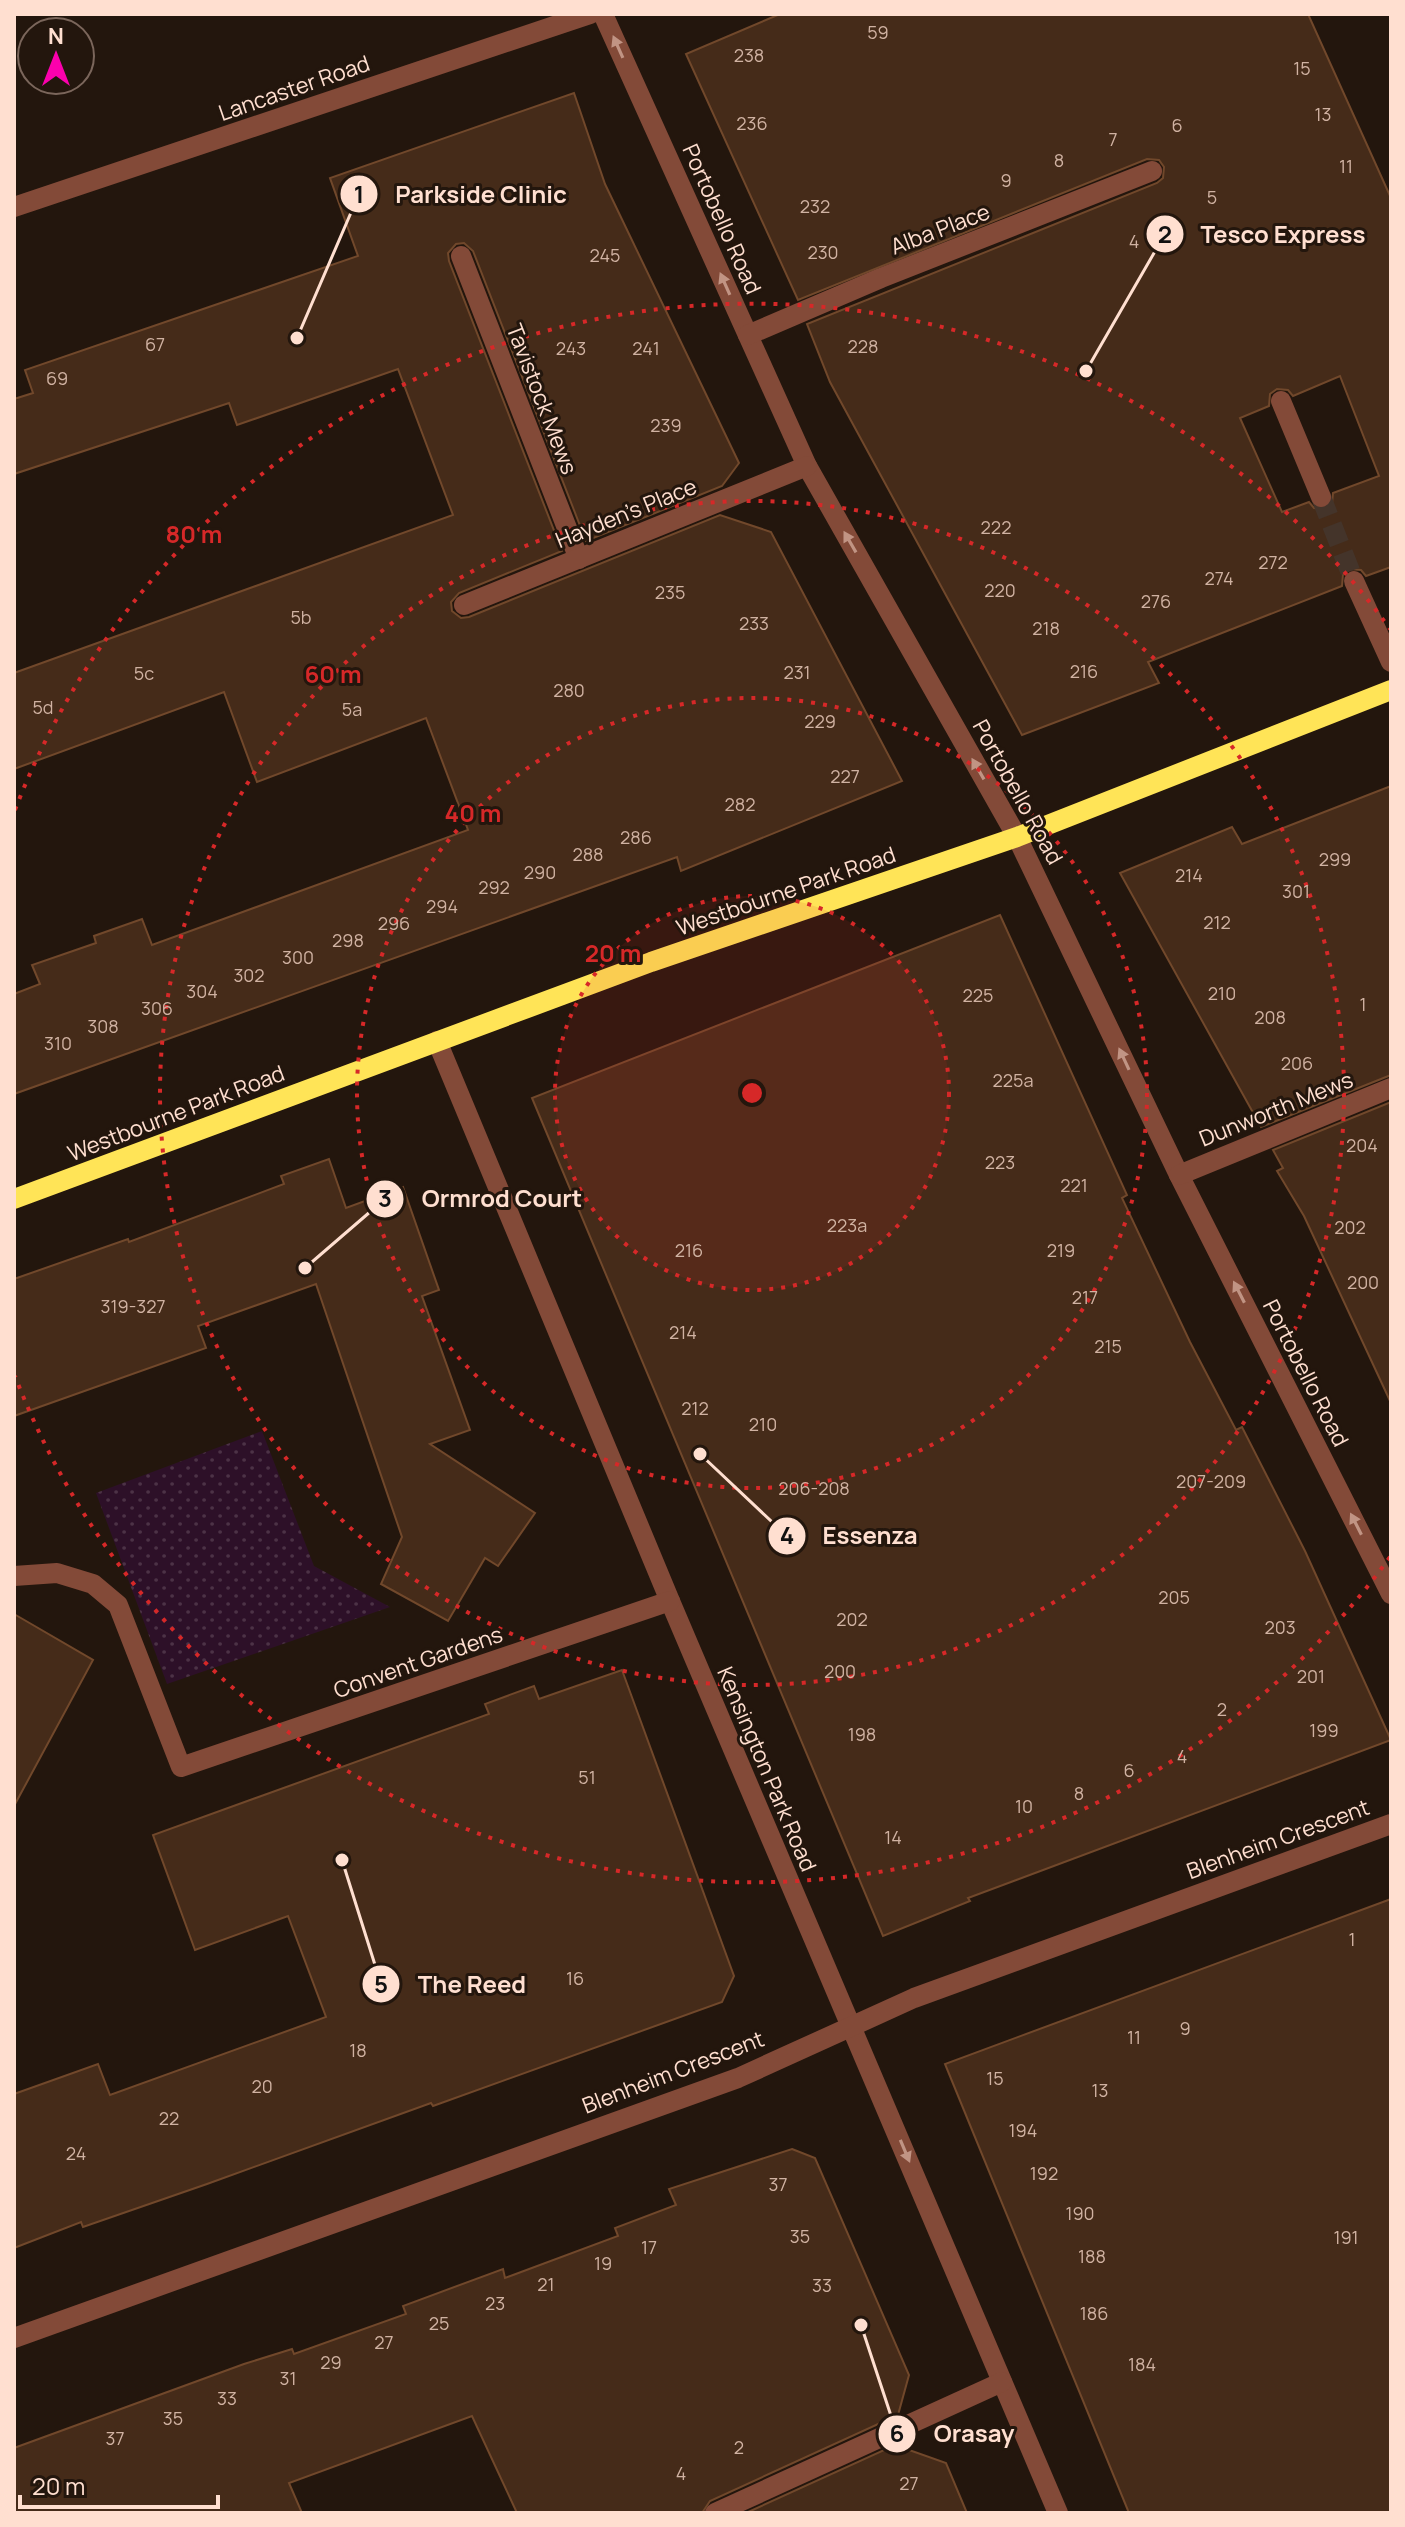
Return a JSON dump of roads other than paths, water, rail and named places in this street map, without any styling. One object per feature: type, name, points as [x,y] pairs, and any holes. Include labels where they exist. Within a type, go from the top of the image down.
[{"type":"main road","name":"Westbourne Park Road","points":[[14,1199],[651,962],[1017,837],[1391,690]]},
{"type":"street","name":"Lancaster Road","points":[[14,207],[590,14]]},
{"type":"street","name":"Portobello Road","points":[[603,14],[807,466],[1017,837],[1179,1175],[1391,1594]]},
{"type":"street","name":"Alba Place","points":[[748,335],[881,278],[1152,171]]},
{"type":"street","name":"Tavistock Mews","points":[[461,256],[579,559]]},
{"type":"street","points":[[1281,401],[1321,497]]},
{"type":"street","name":"Hayden's Place","points":[[464,605],[807,466]]},
{"type":"street","points":[[1354,581],[1391,662]]},
{"type":"street","name":"Kensington Park Road","points":[[437,1041],[670,1601],[1058,2513]]},
{"type":"street","name":"Dunworth Mews","points":[[1179,1175],[1391,1088]]},
{"type":"street","name":"Convent Gardens","points":[[14,1576],[57,1573],[93,1584],[118,1605],[181,1767],[670,1601]]},
{"type":"street","name":"Blenheim Crescent","points":[[14,2338],[738,2078],[914,1998],[1391,1824]]},
{"type":"street","points":[[715,2513],[1002,2382]]},
{"type":"tunnel","points":[[1321,497],[1354,581]]},
{"type":"place","name":"Parkside Clinic","points":[[297,338]]},
{"type":"place","name":"Tesco Express","points":[[1086,371]]},
{"type":"place","name":"Ormrod Court","points":[[305,1268]]},
{"type":"place","name":"Essenza","points":[[700,1454]]},
{"type":"place","name":"The Reed","points":[[342,1860]]},
{"type":"place","name":"Orasay","points":[[861,2325]]}]
